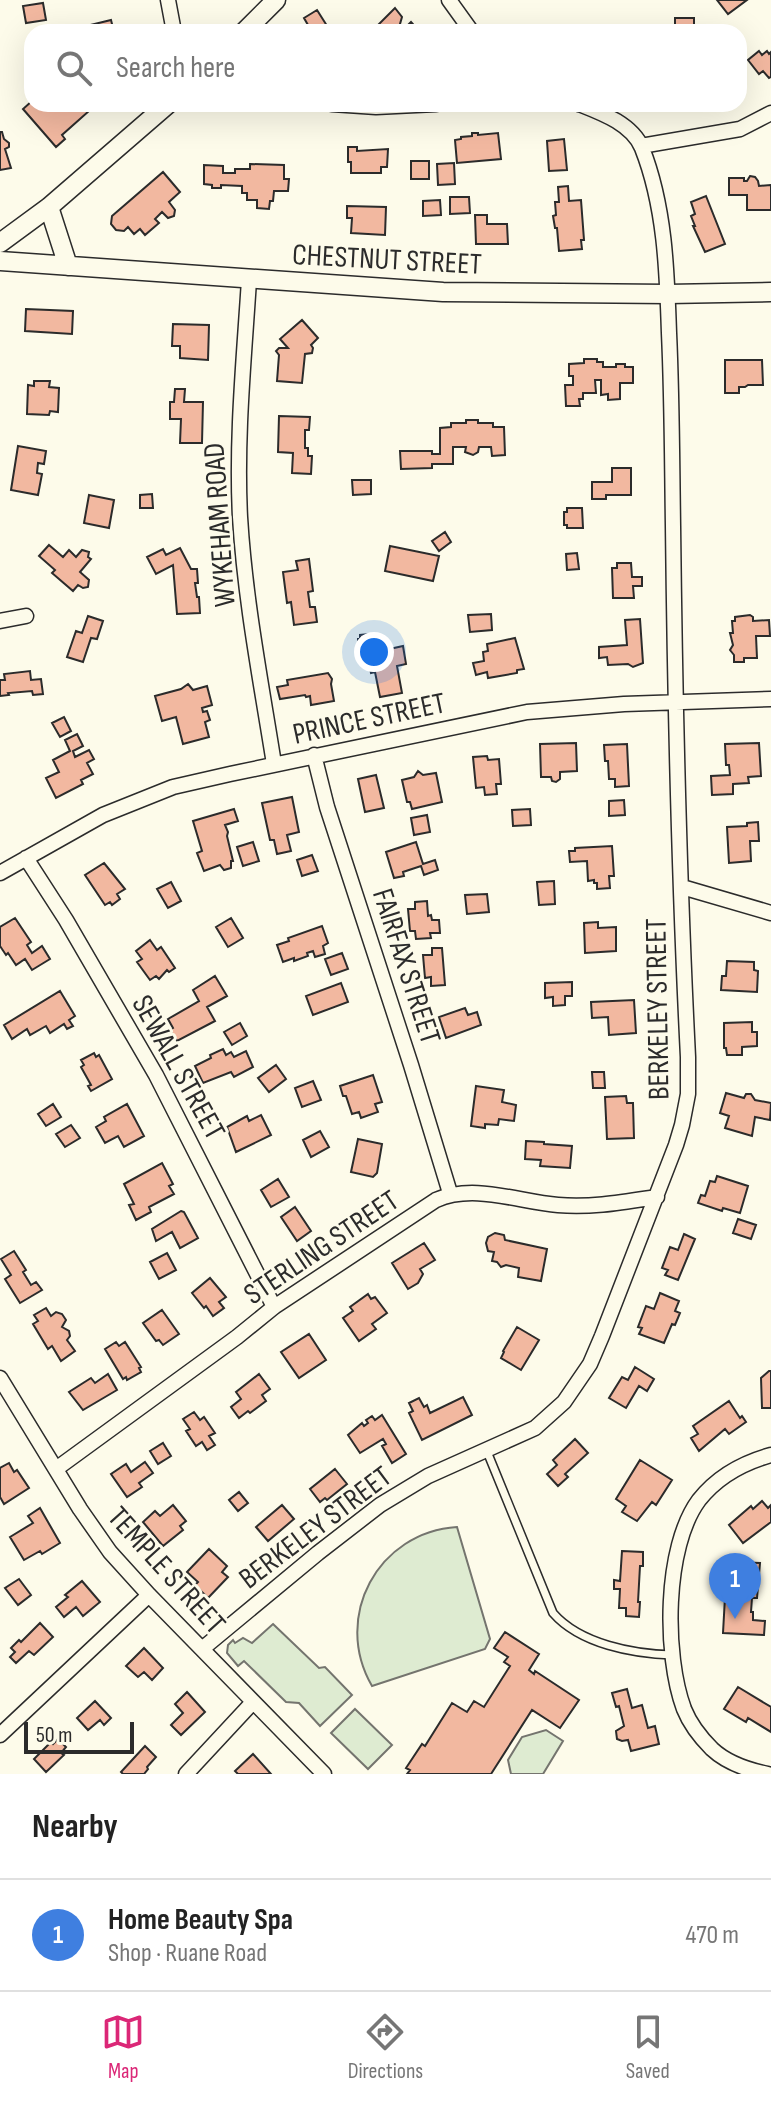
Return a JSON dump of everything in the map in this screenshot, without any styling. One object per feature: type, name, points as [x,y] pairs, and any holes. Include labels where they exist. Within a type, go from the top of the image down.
[{"type":"main road","points":[[252,24],[276,0]]},
{"type":"main road","points":[[0,243],[49,207],[159,112]]},
{"type":"main road","points":[[49,207],[68,266]]},
{"type":"main road","name":"CHESTNUT STREET","points":[[0,261],[443,292],[771,292]]},
{"type":"street","points":[[168,0],[172,24]]},
{"type":"street","points":[[449,0],[466,24]]},
{"type":"street","points":[[597,112],[630,131],[641,146],[740,129],[771,113]]},
{"type":"street","name":"BERKELEY STREET","points":[[202,1649],[380,1505],[428,1476],[535,1428],[564,1402],[590,1364],[602,1336],[682,1125],[688,1094],[668,294],[658,207],[641,146]]},
{"type":"street","name":"WYKEHAM ROAD","points":[[249,280],[238,435],[240,518],[251,618],[274,764]]},
{"type":"street","points":[[0,621],[26,616]]},
{"type":"street","name":"PRINCE STREET","points":[[0,873],[103,815],[173,787],[274,764],[527,712],[771,699]]},
{"type":"street","name":"FAIRFAX STREET","points":[[314,755],[327,807],[450,1193]]},
{"type":"street","name":"SEWALL STREET","points":[[26,858],[66,920],[156,1075],[274,1307]]},
{"type":"street","points":[[682,887],[771,913]]},
{"type":"street","points":[[450,1193],[470,1192],[572,1205],[657,1197]]},
{"type":"street","name":"STERLING STREET","points":[[56,1469],[274,1307],[450,1193]]},
{"type":"street","name":"TEMPLE STREET","points":[[0,1378],[94,1531],[130,1575],[324,1774]]},
{"type":"street","points":[[768,1774],[728,1761],[713,1751],[689,1719],[676,1678],[672,1614],[675,1566],[685,1525],[705,1492],[739,1466],[771,1455]]},
{"type":"street","points":[[0,1735],[149,1595]]},
{"type":"street","points":[[186,1774],[253,1702]]},
{"type":"lane","points":[[486,1449],[553,1613],[575,1632],[624,1649],[673,1655]]},
{"type":"green space","points":[[457,1527],[490,1639],[485,1649],[372,1686],[361,1660],[357,1633],[360,1607],[370,1582],[385,1561],[405,1544],[429,1532]]},
{"type":"green space","points":[[273,1624],[319,1668],[325,1667],[352,1695],[320,1726],[299,1703],[286,1702],[244,1661],[238,1666],[227,1653],[228,1645],[233,1640],[235,1643],[243,1638],[252,1643]]},
{"type":"green space","points":[[355,1709],[392,1745],[368,1769],[331,1733]]},
{"type":"green space","points":[[546,1730],[563,1741],[543,1774],[511,1774],[508,1760],[522,1737]]},
{"type":"building","points":[[717,0],[747,0],[728,14]]},
{"type":"building","points":[[43,3],[46,20],[26,23],[23,6]]},
{"type":"building","points":[[395,8],[402,17],[400,24],[379,24]]},
{"type":"building","points":[[317,10],[326,24],[307,24],[304,18]]},
{"type":"building","points":[[675,18],[694,18],[694,24],[675,24]]},
{"type":"building","points":[[759,51],[762,55],[771,52],[769,78],[763,71],[759,74],[748,60]]},
{"type":"building","points":[[26,112],[88,112],[62,135],[65,139],[56,147]]},
{"type":"building","points":[[0,132],[9,143],[5,149],[11,168],[0,170]]},
{"type":"building","points":[[472,133],[498,133],[501,159],[457,163],[455,140],[472,136]]},
{"type":"building","points":[[564,139],[567,170],[549,171],[547,141]]},
{"type":"building","points":[[348,147],[357,147],[357,151],[388,149],[387,167],[381,167],[381,173],[351,173]]},
{"type":"building","points":[[411,161],[429,161],[429,179],[411,179]]},
{"type":"building","points":[[454,163],[455,184],[438,185],[437,164]]},
{"type":"building","points":[[250,164],[284,165],[284,179],[289,179],[288,191],[274,191],[269,209],[257,208],[257,200],[247,200],[242,186],[212,188],[212,185],[204,184],[204,165],[223,166],[223,173],[235,173],[235,169],[250,169]]},
{"type":"building","points":[[163,172],[180,192],[169,202],[175,210],[174,216],[168,218],[162,212],[155,219],[159,223],[145,235],[140,229],[134,234],[128,227],[124,231],[116,230],[111,224],[112,216]]},
{"type":"building","points":[[750,176],[755,177],[759,186],[771,185],[771,210],[747,210],[747,195],[729,195],[729,178],[744,178],[747,181]]},
{"type":"building","points":[[568,186],[569,201],[581,200],[584,240],[581,240],[582,249],[559,251],[553,216],[556,215],[555,202],[559,202],[558,187]]},
{"type":"building","points":[[706,196],[725,244],[705,252],[693,226],[691,216],[695,214],[691,202]]},
{"type":"building","points":[[450,197],[469,197],[470,213],[450,214]]},
{"type":"building","points":[[440,200],[441,215],[423,216],[423,201]]},
{"type":"building","points":[[347,206],[386,207],[385,235],[351,233],[352,218],[347,218]]},
{"type":"building","points":[[475,215],[487,215],[487,224],[507,224],[508,244],[476,244]]},
{"type":"building","points":[[26,309],[73,311],[72,334],[25,331]]},
{"type":"building","points":[[302,320],[318,338],[311,345],[312,353],[305,354],[302,383],[277,381],[279,355],[276,351],[288,348],[280,339]]},
{"type":"building","points":[[173,324],[209,325],[208,360],[180,358],[180,346],[172,346]]},
{"type":"building","points":[[584,359],[597,359],[597,362],[603,362],[603,367],[625,364],[625,367],[633,367],[633,383],[620,383],[620,399],[608,400],[608,394],[601,395],[601,380],[595,380],[596,393],[583,393],[583,399],[579,399],[580,406],[566,406],[565,385],[573,385],[569,364],[584,363]]},
{"type":"building","points":[[725,360],[762,360],[763,385],[748,385],[739,387],[739,393],[725,393]]},
{"type":"building","points":[[34,381],[50,381],[49,387],[59,388],[58,412],[50,411],[49,415],[27,414],[28,385],[34,386]]},
{"type":"building","points":[[175,389],[185,389],[184,402],[203,402],[202,443],[180,443],[181,419],[170,419],[170,402],[174,402]]},
{"type":"building","points":[[279,416],[310,417],[309,430],[305,430],[305,448],[308,448],[308,456],[312,456],[311,474],[292,473],[293,453],[278,452]]},
{"type":"building","points":[[466,420],[504,427],[505,455],[492,456],[491,447],[479,447],[473,455],[465,452],[466,447],[453,447],[453,464],[401,469],[400,451],[440,454],[440,428],[451,427],[451,423],[466,423]]},
{"type":"building","points":[[18,446],[46,451],[44,464],[38,463],[37,473],[42,474],[38,495],[11,490]]},
{"type":"building","points":[[612,468],[631,468],[631,495],[606,495],[606,499],[592,499],[592,482],[612,482]]},
{"type":"building","points":[[352,480],[371,480],[371,494],[353,495]]},
{"type":"building","points":[[152,494],[153,508],[140,508],[140,495]]},
{"type":"building","points":[[89,495],[114,500],[109,528],[84,523]]},
{"type":"building","points":[[567,508],[582,508],[583,528],[567,528],[564,525]]},
{"type":"building","points":[[445,532],[451,542],[439,551],[432,541]]},
{"type":"building","points":[[49,545],[63,557],[69,550],[76,557],[82,550],[89,552],[91,559],[80,572],[89,580],[88,587],[78,585],[73,591],[52,573],[55,570],[39,556]]},
{"type":"building","points":[[390,546],[439,556],[433,581],[385,571]]},
{"type":"building","points":[[180,548],[191,569],[197,569],[198,583],[195,583],[200,613],[177,614],[173,565],[156,574],[147,557],[163,549],[166,555]]},
{"type":"building","points":[[577,553],[579,569],[567,570],[566,554]]},
{"type":"building","points":[[309,559],[313,591],[308,592],[317,622],[294,625],[283,572],[298,570],[296,561]]},
{"type":"building","points":[[617,563],[631,563],[632,577],[642,577],[642,586],[633,586],[634,598],[613,598],[612,568],[617,568]]},
{"type":"building","points":[[491,614],[492,630],[470,632],[468,615]]},
{"type":"building","points":[[750,615],[753,621],[769,620],[770,636],[756,636],[757,658],[734,662],[730,650],[733,645],[730,633],[733,633],[732,621],[735,617]]},
{"type":"building","points":[[88,616],[103,621],[97,639],[91,638],[83,662],[67,657],[76,631],[82,633]]},
{"type":"building","points":[[640,619],[643,663],[633,667],[628,664],[608,665],[607,657],[599,658],[599,647],[627,645],[625,620]]},
{"type":"building","points":[[369,634],[372,638],[371,649],[361,650],[358,646],[360,635]]},
{"type":"building","points":[[515,638],[524,669],[488,678],[487,672],[476,675],[473,663],[484,661],[483,652],[488,651],[487,644]]},
{"type":"building","points":[[403,646],[406,664],[397,666],[402,693],[380,697],[375,672],[371,673],[367,654]]},
{"type":"building","points":[[30,671],[31,680],[41,679],[43,694],[33,695],[32,691],[0,696],[0,680],[5,680],[4,674]]},
{"type":"building","points":[[328,673],[332,679],[334,701],[311,705],[310,696],[305,695],[280,699],[277,687],[288,685],[287,680]]},
{"type":"building","points":[[188,684],[193,690],[207,686],[212,705],[202,708],[203,712],[207,711],[210,720],[205,722],[209,737],[183,744],[176,717],[162,721],[155,696]]},
{"type":"building","points":[[64,717],[71,731],[60,737],[52,723]]},
{"type":"building","points":[[77,734],[83,746],[73,751],[75,757],[89,750],[94,759],[87,763],[93,774],[81,780],[83,784],[56,798],[46,778],[59,772],[53,760],[70,751],[65,740]]},
{"type":"building","points":[[576,743],[577,771],[560,772],[560,779],[556,782],[551,777],[541,777],[540,744]]},
{"type":"building","points":[[759,743],[761,776],[748,777],[749,783],[733,784],[733,794],[712,795],[711,776],[730,775],[725,744]]},
{"type":"building","points":[[627,744],[629,786],[615,787],[615,779],[609,779],[604,745]]},
{"type":"building","points":[[487,756],[488,760],[499,759],[501,784],[496,784],[497,794],[485,795],[484,787],[476,788],[473,757]]},
{"type":"building","points":[[418,771],[423,775],[436,773],[442,802],[412,809],[410,802],[407,802],[402,780],[414,777]]},
{"type":"building","points":[[376,775],[384,808],[365,812],[358,779]]},
{"type":"building","points":[[292,797],[299,832],[287,835],[291,851],[277,854],[274,840],[270,840],[262,803]]},
{"type":"building","points":[[624,800],[625,815],[609,816],[609,801]]},
{"type":"building","points":[[234,809],[238,821],[225,825],[233,861],[231,868],[224,870],[220,865],[204,871],[197,853],[202,851],[193,821]]},
{"type":"building","points":[[530,809],[531,825],[513,826],[512,810]]},
{"type":"building","points":[[427,815],[430,832],[414,835],[411,818]]},
{"type":"building","points":[[758,822],[759,841],[750,841],[751,861],[729,863],[727,827]]},
{"type":"building","points":[[253,842],[259,861],[243,866],[237,847]]},
{"type":"building","points":[[416,842],[423,864],[435,860],[438,870],[424,875],[421,866],[394,878],[386,852]]},
{"type":"building","points":[[612,846],[614,876],[609,876],[610,888],[597,889],[594,880],[588,881],[587,861],[570,862],[569,851]]},
{"type":"building","points":[[312,855],[318,871],[302,876],[297,860]]},
{"type":"building","points":[[104,863],[125,889],[117,894],[120,899],[112,905],[110,902],[105,905],[85,875]]},
{"type":"building","points":[[554,881],[555,904],[539,905],[537,882]]},
{"type":"building","points":[[171,882],[181,901],[168,908],[157,889]]},
{"type":"building","points":[[487,894],[489,912],[467,914],[465,895]]},
{"type":"building","points":[[427,901],[428,916],[439,920],[440,933],[430,933],[431,938],[416,939],[415,931],[410,931],[408,909],[415,909],[415,902]]},
{"type":"building","points":[[15,918],[31,942],[27,945],[32,953],[42,946],[50,959],[32,970],[25,959],[16,965],[0,946],[0,927]]},
{"type":"building","points":[[231,918],[243,938],[228,947],[216,927]]},
{"type":"building","points":[[598,922],[598,928],[616,927],[616,951],[585,953],[584,923]]},
{"type":"building","points":[[322,926],[328,943],[323,946],[325,954],[315,957],[313,951],[307,953],[308,956],[283,962],[277,945]]},
{"type":"building","points":[[150,940],[157,950],[161,947],[175,968],[169,972],[167,970],[159,979],[156,976],[150,980],[137,962],[142,959],[136,951]]},
{"type":"building","points":[[432,948],[442,948],[445,985],[431,986],[431,977],[425,978],[423,955],[432,955]]},
{"type":"building","points":[[342,953],[348,969],[331,975],[325,959]]},
{"type":"building","points":[[727,961],[754,962],[754,970],[758,971],[757,992],[721,990]]},
{"type":"building","points":[[215,976],[227,996],[207,1007],[215,1021],[177,1041],[168,1019],[199,1001],[193,990]]},
{"type":"building","points":[[572,982],[572,996],[565,996],[565,1005],[553,1006],[553,997],[545,998],[545,983]]},
{"type":"building","points":[[341,983],[348,1002],[313,1015],[306,996]]},
{"type":"building","points":[[60,991],[75,1016],[69,1020],[73,1026],[67,1029],[64,1024],[50,1033],[46,1026],[30,1035],[27,1029],[12,1039],[4,1025]]},
{"type":"building","points":[[634,1000],[636,1033],[609,1035],[608,1017],[592,1018],[591,1002]]},
{"type":"building","points":[[465,1008],[468,1015],[477,1012],[481,1025],[446,1038],[439,1017]]},
{"type":"building","points":[[752,1022],[752,1032],[757,1032],[757,1046],[742,1047],[742,1055],[727,1055],[724,1023]]},
{"type":"building","points":[[240,1023],[247,1036],[232,1045],[224,1032]]},
{"type":"building","points":[[223,1049],[226,1055],[231,1052],[234,1057],[246,1051],[253,1067],[234,1077],[231,1072],[203,1083],[195,1066]]},
{"type":"building","points":[[94,1053],[96,1057],[99,1055],[112,1079],[91,1091],[81,1060]]},
{"type":"building","points":[[276,1065],[286,1079],[269,1092],[258,1078]]},
{"type":"building","points":[[592,1072],[604,1072],[605,1088],[593,1088]]},
{"type":"building","points":[[373,1075],[382,1102],[375,1104],[378,1112],[361,1118],[359,1112],[352,1114],[340,1086]]},
{"type":"building","points":[[313,1081],[321,1100],[302,1107],[295,1088]]},
{"type":"building","points":[[476,1086],[504,1090],[502,1102],[516,1105],[514,1121],[499,1119],[498,1125],[485,1124],[485,1128],[471,1126]]},
{"type":"building","points":[[726,1093],[744,1098],[746,1094],[751,1094],[755,1100],[771,1103],[770,1120],[755,1117],[752,1136],[725,1128],[729,1116],[720,1113]]},
{"type":"building","points":[[626,1096],[627,1103],[633,1103],[634,1138],[607,1139],[605,1097]]},
{"type":"building","points":[[53,1104],[61,1117],[46,1126],[38,1114]]},
{"type":"building","points":[[127,1104],[144,1136],[124,1147],[118,1136],[105,1143],[96,1127],[106,1121],[104,1117]]},
{"type":"building","points":[[261,1115],[271,1135],[236,1152],[227,1127],[247,1116],[249,1121]]},
{"type":"building","points":[[71,1125],[80,1138],[65,1147],[56,1134]]},
{"type":"building","points":[[320,1131],[329,1147],[311,1157],[303,1140]]},
{"type":"building","points":[[358,1139],[382,1144],[377,1173],[373,1177],[351,1172]]},
{"type":"building","points":[[526,1141],[572,1146],[570,1168],[540,1166],[541,1160],[525,1159]]},
{"type":"building","points":[[162,1163],[173,1184],[169,1186],[174,1194],[149,1207],[151,1212],[136,1220],[129,1205],[134,1204],[124,1184]]},
{"type":"building","points":[[717,1176],[748,1186],[740,1213],[698,1203],[701,1195],[705,1196],[710,1181],[715,1182]]},
{"type":"building","points":[[278,1179],[289,1197],[271,1207],[261,1190]]},
{"type":"building","points":[[295,1207],[311,1231],[297,1241],[281,1217]]},
{"type":"building","points":[[181,1211],[198,1238],[180,1248],[172,1232],[156,1241],[152,1229]]},
{"type":"building","points":[[738,1219],[756,1225],[751,1239],[733,1233]]},
{"type":"building","points":[[495,1233],[504,1235],[505,1240],[547,1249],[541,1281],[518,1277],[519,1268],[501,1267],[492,1261],[494,1252],[488,1251],[486,1243],[488,1237]]},
{"type":"building","points":[[684,1234],[695,1239],[678,1280],[665,1275],[668,1270],[662,1268],[670,1247],[678,1250]]},
{"type":"building","points":[[424,1243],[435,1260],[420,1269],[423,1274],[418,1283],[408,1289],[392,1263]]},
{"type":"building","points":[[14,1251],[31,1285],[36,1282],[42,1290],[20,1303],[5,1279],[11,1275],[1,1259]]},
{"type":"building","points":[[167,1253],[176,1270],[159,1279],[150,1262]]},
{"type":"building","points":[[210,1278],[226,1297],[219,1302],[224,1308],[213,1316],[192,1293]]},
{"type":"building","points":[[660,1293],[679,1301],[675,1311],[680,1313],[664,1343],[639,1334],[642,1328],[638,1327],[646,1306],[654,1309]]},
{"type":"building","points":[[368,1294],[371,1299],[375,1297],[387,1313],[372,1324],[376,1329],[359,1341],[343,1318],[353,1311],[350,1307]]},
{"type":"building","points":[[46,1308],[51,1316],[56,1312],[62,1314],[66,1320],[62,1327],[69,1331],[67,1340],[75,1351],[61,1361],[52,1346],[48,1349],[33,1324],[38,1321],[34,1315]]},
{"type":"building","points":[[162,1310],[179,1334],[163,1345],[156,1341],[143,1323]]},
{"type":"building","points":[[517,1327],[539,1340],[521,1370],[501,1358]]},
{"type":"building","points":[[309,1334],[326,1360],[299,1378],[281,1352]]},
{"type":"building","points":[[116,1342],[119,1346],[125,1342],[141,1367],[141,1372],[127,1380],[126,1377],[123,1379],[105,1349]]},
{"type":"building","points":[[635,1367],[654,1379],[647,1391],[639,1386],[626,1408],[609,1398],[622,1377],[628,1380]]},
{"type":"building","points":[[769,1371],[771,1408],[762,1408],[761,1378]]},
{"type":"building","points":[[108,1374],[117,1390],[83,1410],[69,1392],[91,1378],[95,1383]]},
{"type":"building","points":[[259,1374],[270,1389],[262,1395],[266,1401],[239,1418],[231,1407],[241,1399],[236,1392]]},
{"type":"building","points":[[463,1397],[472,1415],[422,1440],[409,1413],[413,1411],[409,1403],[419,1398],[430,1413]]},
{"type":"building","points":[[729,1401],[746,1422],[729,1434],[725,1429],[699,1451],[691,1438],[698,1434],[693,1426]]},
{"type":"building","points":[[194,1412],[200,1420],[204,1417],[215,1433],[209,1436],[215,1445],[207,1450],[202,1442],[196,1446],[186,1431],[190,1429],[183,1419]]},
{"type":"building","points":[[382,1415],[406,1454],[392,1463],[382,1446],[386,1444],[383,1439],[360,1453],[348,1435],[362,1423],[364,1426],[368,1423],[366,1420],[372,1416],[375,1420]]},
{"type":"building","points":[[575,1439],[588,1453],[565,1474],[568,1477],[558,1486],[547,1474],[557,1465],[553,1460]]},
{"type":"building","points":[[163,1443],[171,1456],[158,1464],[150,1451]]},
{"type":"building","points":[[640,1460],[672,1480],[656,1505],[652,1502],[637,1521],[622,1512],[626,1506],[616,1499]]},
{"type":"building","points":[[145,1462],[153,1473],[139,1483],[142,1487],[127,1497],[111,1474],[126,1464],[131,1472]]},
{"type":"building","points":[[9,1463],[29,1488],[4,1504],[0,1497],[0,1468]]},
{"type":"building","points":[[335,1469],[347,1484],[320,1502],[310,1489]]},
{"type":"building","points":[[239,1492],[248,1503],[238,1511],[229,1500]]},
{"type":"building","points":[[762,1501],[768,1508],[771,1505],[771,1522],[743,1543],[729,1525],[751,1506],[753,1509]]},
{"type":"building","points":[[173,1505],[186,1521],[180,1526],[183,1530],[163,1546],[143,1522],[155,1511],[160,1516]]},
{"type":"building","points":[[282,1505],[294,1519],[268,1541],[256,1527]]},
{"type":"building","points":[[40,1508],[60,1543],[24,1560],[10,1537],[33,1523],[28,1516]]},
{"type":"building","points":[[209,1549],[227,1566],[222,1572],[228,1577],[208,1598],[187,1572]]},
{"type":"building","points":[[622,1551],[643,1552],[639,1617],[626,1616],[626,1608],[619,1608],[620,1589],[614,1589],[614,1580],[620,1581]]},
{"type":"building","points":[[733,1562],[760,1563],[757,1598],[752,1598],[751,1612],[753,1620],[765,1621],[764,1635],[723,1633],[725,1597],[720,1596],[721,1577],[732,1578]]},
{"type":"building","points":[[19,1579],[31,1595],[18,1605],[5,1588]]},
{"type":"building","points":[[82,1581],[100,1602],[83,1616],[76,1607],[64,1617],[56,1607]]},
{"type":"building","points":[[40,1623],[53,1637],[34,1655],[29,1651],[16,1663],[10,1657],[15,1652],[11,1648]]},
{"type":"building","points":[[505,1632],[539,1654],[529,1670],[579,1700],[560,1728],[532,1710],[491,1774],[407,1774],[410,1770],[406,1768],[422,1744],[425,1746],[452,1703],[467,1712],[474,1701],[484,1707],[510,1666],[504,1662],[508,1657],[494,1648]]},
{"type":"building","points":[[144,1648],[163,1668],[152,1680],[144,1672],[138,1677],[126,1666]]},
{"type":"building","points":[[738,1687],[771,1707],[771,1732],[748,1718],[746,1722],[724,1709]]},
{"type":"building","points":[[627,1689],[632,1708],[642,1705],[648,1728],[655,1726],[659,1744],[631,1751],[628,1740],[617,1739],[616,1731],[624,1726],[612,1693]]},
{"type":"building","points":[[187,1692],[205,1712],[181,1735],[171,1725],[183,1713],[175,1704]]},
{"type":"building","points":[[95,1701],[111,1718],[104,1725],[100,1720],[88,1730],[77,1718]]},
{"type":"building","points":[[58,1739],[66,1747],[61,1753],[64,1755],[46,1772],[34,1759]]},
{"type":"building","points":[[145,1746],[156,1757],[148,1769],[144,1774],[123,1774],[121,1772]]},
{"type":"building","points":[[253,1754],[271,1774],[238,1774],[235,1771]]},
{"type":"place","name":"Home Beauty Spa","points":[[735,1619]]}]
